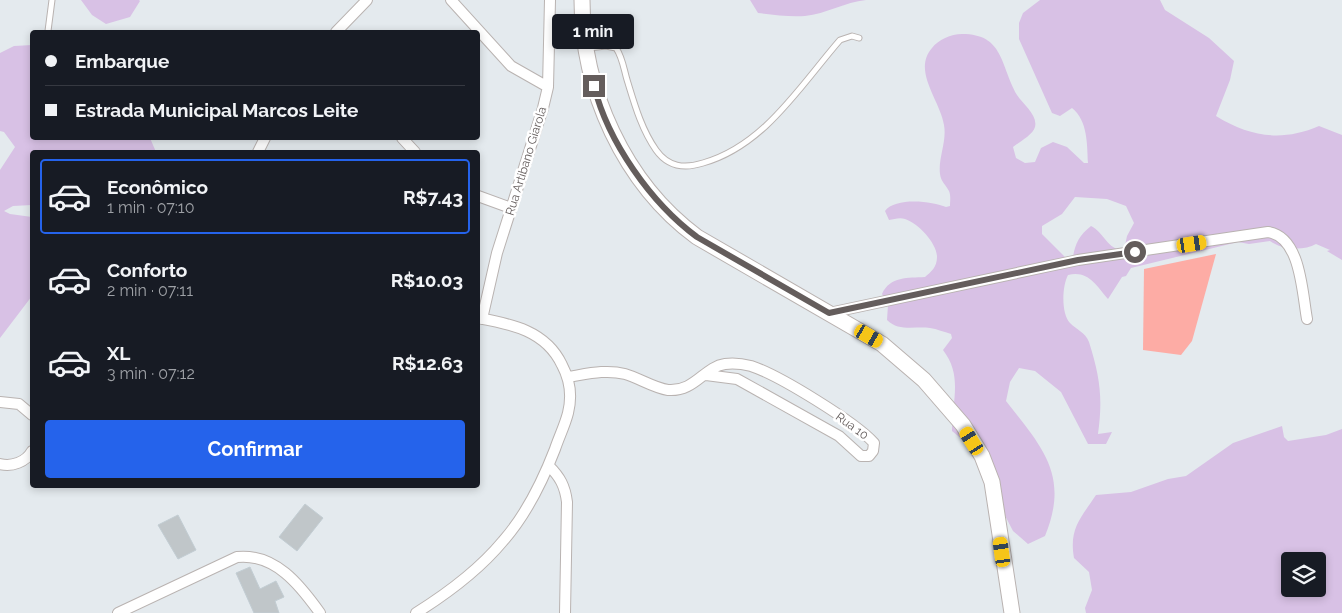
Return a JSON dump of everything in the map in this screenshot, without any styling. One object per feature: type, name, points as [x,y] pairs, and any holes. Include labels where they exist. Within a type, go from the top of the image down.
[{"type":"street","points":[[338,30],[366,0]]},
{"type":"street","points":[[450,0],[476,30]]},
{"type":"street","name":"Rua Artibano Giarola","points":[[480,318],[497,253],[544,108],[548,87],[550,0]]},
{"type":"street","points":[[582,0],[585,48],[599,104],[625,156],[651,194],[679,223],[697,237],[882,344],[924,380],[963,425],[982,456],[992,482],[1012,613]]},
{"type":"street","points":[[480,35],[511,66],[548,87]]},
{"type":"street","points":[[404,140],[413,150]]},
{"type":"street","points":[[480,197],[511,208]]},
{"type":"street","points":[[829,313],[1078,260],[1268,232],[1284,238],[1290,246],[1296,263],[1307,319]]},
{"type":"street","points":[[416,613],[468,576],[504,540],[549,466],[568,412],[568,377],[557,354],[543,339],[524,329],[480,318]]},
{"type":"street","points":[[737,379],[743,364]]},
{"type":"street","name":"Rua 10","points":[[568,377],[604,372],[624,374],[667,390],[684,388],[706,376],[714,366],[743,364],[773,377],[848,421],[874,443],[873,451],[869,456],[861,456],[839,436],[737,379],[706,376]]},
{"type":"street","points":[[0,402],[19,404],[30,413]]},
{"type":"street","points":[[0,464],[17,464],[30,454]]},
{"type":"street","points":[[549,466],[559,476],[565,488],[567,502],[565,613]]},
{"type":"street","points":[[118,613],[237,557],[249,556],[273,564],[287,575],[305,592],[320,613]]},
{"type":"lane","points":[[48,30],[52,0]]},
{"type":"lane","points":[[585,48],[606,46],[616,48],[622,56],[632,96],[647,135],[665,160],[674,165],[689,168],[723,158],[744,146],[766,126],[840,40],[852,36],[859,38]]},
{"type":"shaded area","points":[[81,0],[140,1],[130,17],[106,24],[92,15]]},
{"type":"shaded area","points":[[750,0],[866,0],[813,15],[782,16],[758,13]]},
{"type":"shaded area","points":[[1040,0],[1160,0],[1165,10],[1209,38],[1234,61],[1230,80],[1216,116],[1241,129],[1266,135],[1292,134],[1319,126],[1342,135],[1342,260],[1327,251],[1330,250],[1316,244],[1305,248],[1287,248],[1270,241],[1249,244],[1238,242],[1131,268],[1126,276],[1122,277],[1108,299],[1086,277],[1075,274],[1068,275],[1064,293],[1065,313],[1070,323],[1083,333],[1089,342],[1098,377],[1100,409],[1098,434],[1112,432],[1106,444],[1088,444],[1061,392],[1035,371],[1019,368],[1010,382],[1006,401],[1041,448],[1053,479],[1055,496],[1052,515],[1045,536],[1028,544],[1013,531],[968,444],[952,431],[955,379],[953,369],[943,350],[952,338],[951,334],[930,328],[902,327],[892,324],[887,320],[888,305],[882,294],[885,288],[900,279],[925,277],[937,261],[934,246],[921,229],[903,218],[889,220],[885,211],[890,207],[905,202],[923,202],[946,207],[950,206],[950,193],[940,174],[944,125],[942,115],[929,86],[925,66],[932,48],[941,40],[958,34],[976,35],[986,39],[999,53],[1011,84],[1032,114],[1035,123],[1032,133],[1013,147],[1016,158],[1025,163],[1035,162],[1041,148],[1053,142],[1067,147],[1084,163],[1088,163],[1086,133],[1081,119],[1072,108],[1060,116],[1052,113],[1019,39],[1019,23],[1023,13]],"holes":[[[1075,197],[1107,199],[1126,206],[1134,223],[1127,236],[1124,250],[1114,248],[1091,226],[1082,234],[1077,243],[1072,264],[1042,234],[1042,226],[1062,214]]]},
{"type":"shaded area","points":[[30,45],[30,140],[151,140],[155,150],[30,150],[30,205],[13,206],[4,211],[10,214],[30,217],[30,299],[0,338],[0,170],[15,147],[4,132],[0,131],[0,53],[14,46]]},
{"type":"shaded area","points":[[1216,254],[1192,341],[1181,355],[1143,350],[1144,269]]},
{"type":"shaded area","points":[[1282,426],[1284,437],[1288,441],[1326,435],[1342,429],[1342,613],[1086,613],[1085,608],[1092,590],[1089,572],[1074,558],[1073,539],[1077,525],[1096,495],[1131,492],[1168,479],[1186,476],[1233,443]]},
{"type":"building","points":[[305,504],[323,518],[297,551],[279,537]]},
{"type":"building","points":[[178,515],[196,550],[178,559],[158,525]]},
{"type":"building","points":[[250,567],[260,589],[276,581],[284,597],[275,601],[279,613],[254,613],[236,573]]},
{"type":"route","points":[[594,86],[599,104],[625,156],[651,194],[679,223],[697,237],[829,313],[1078,260],[1135,252]]}]
